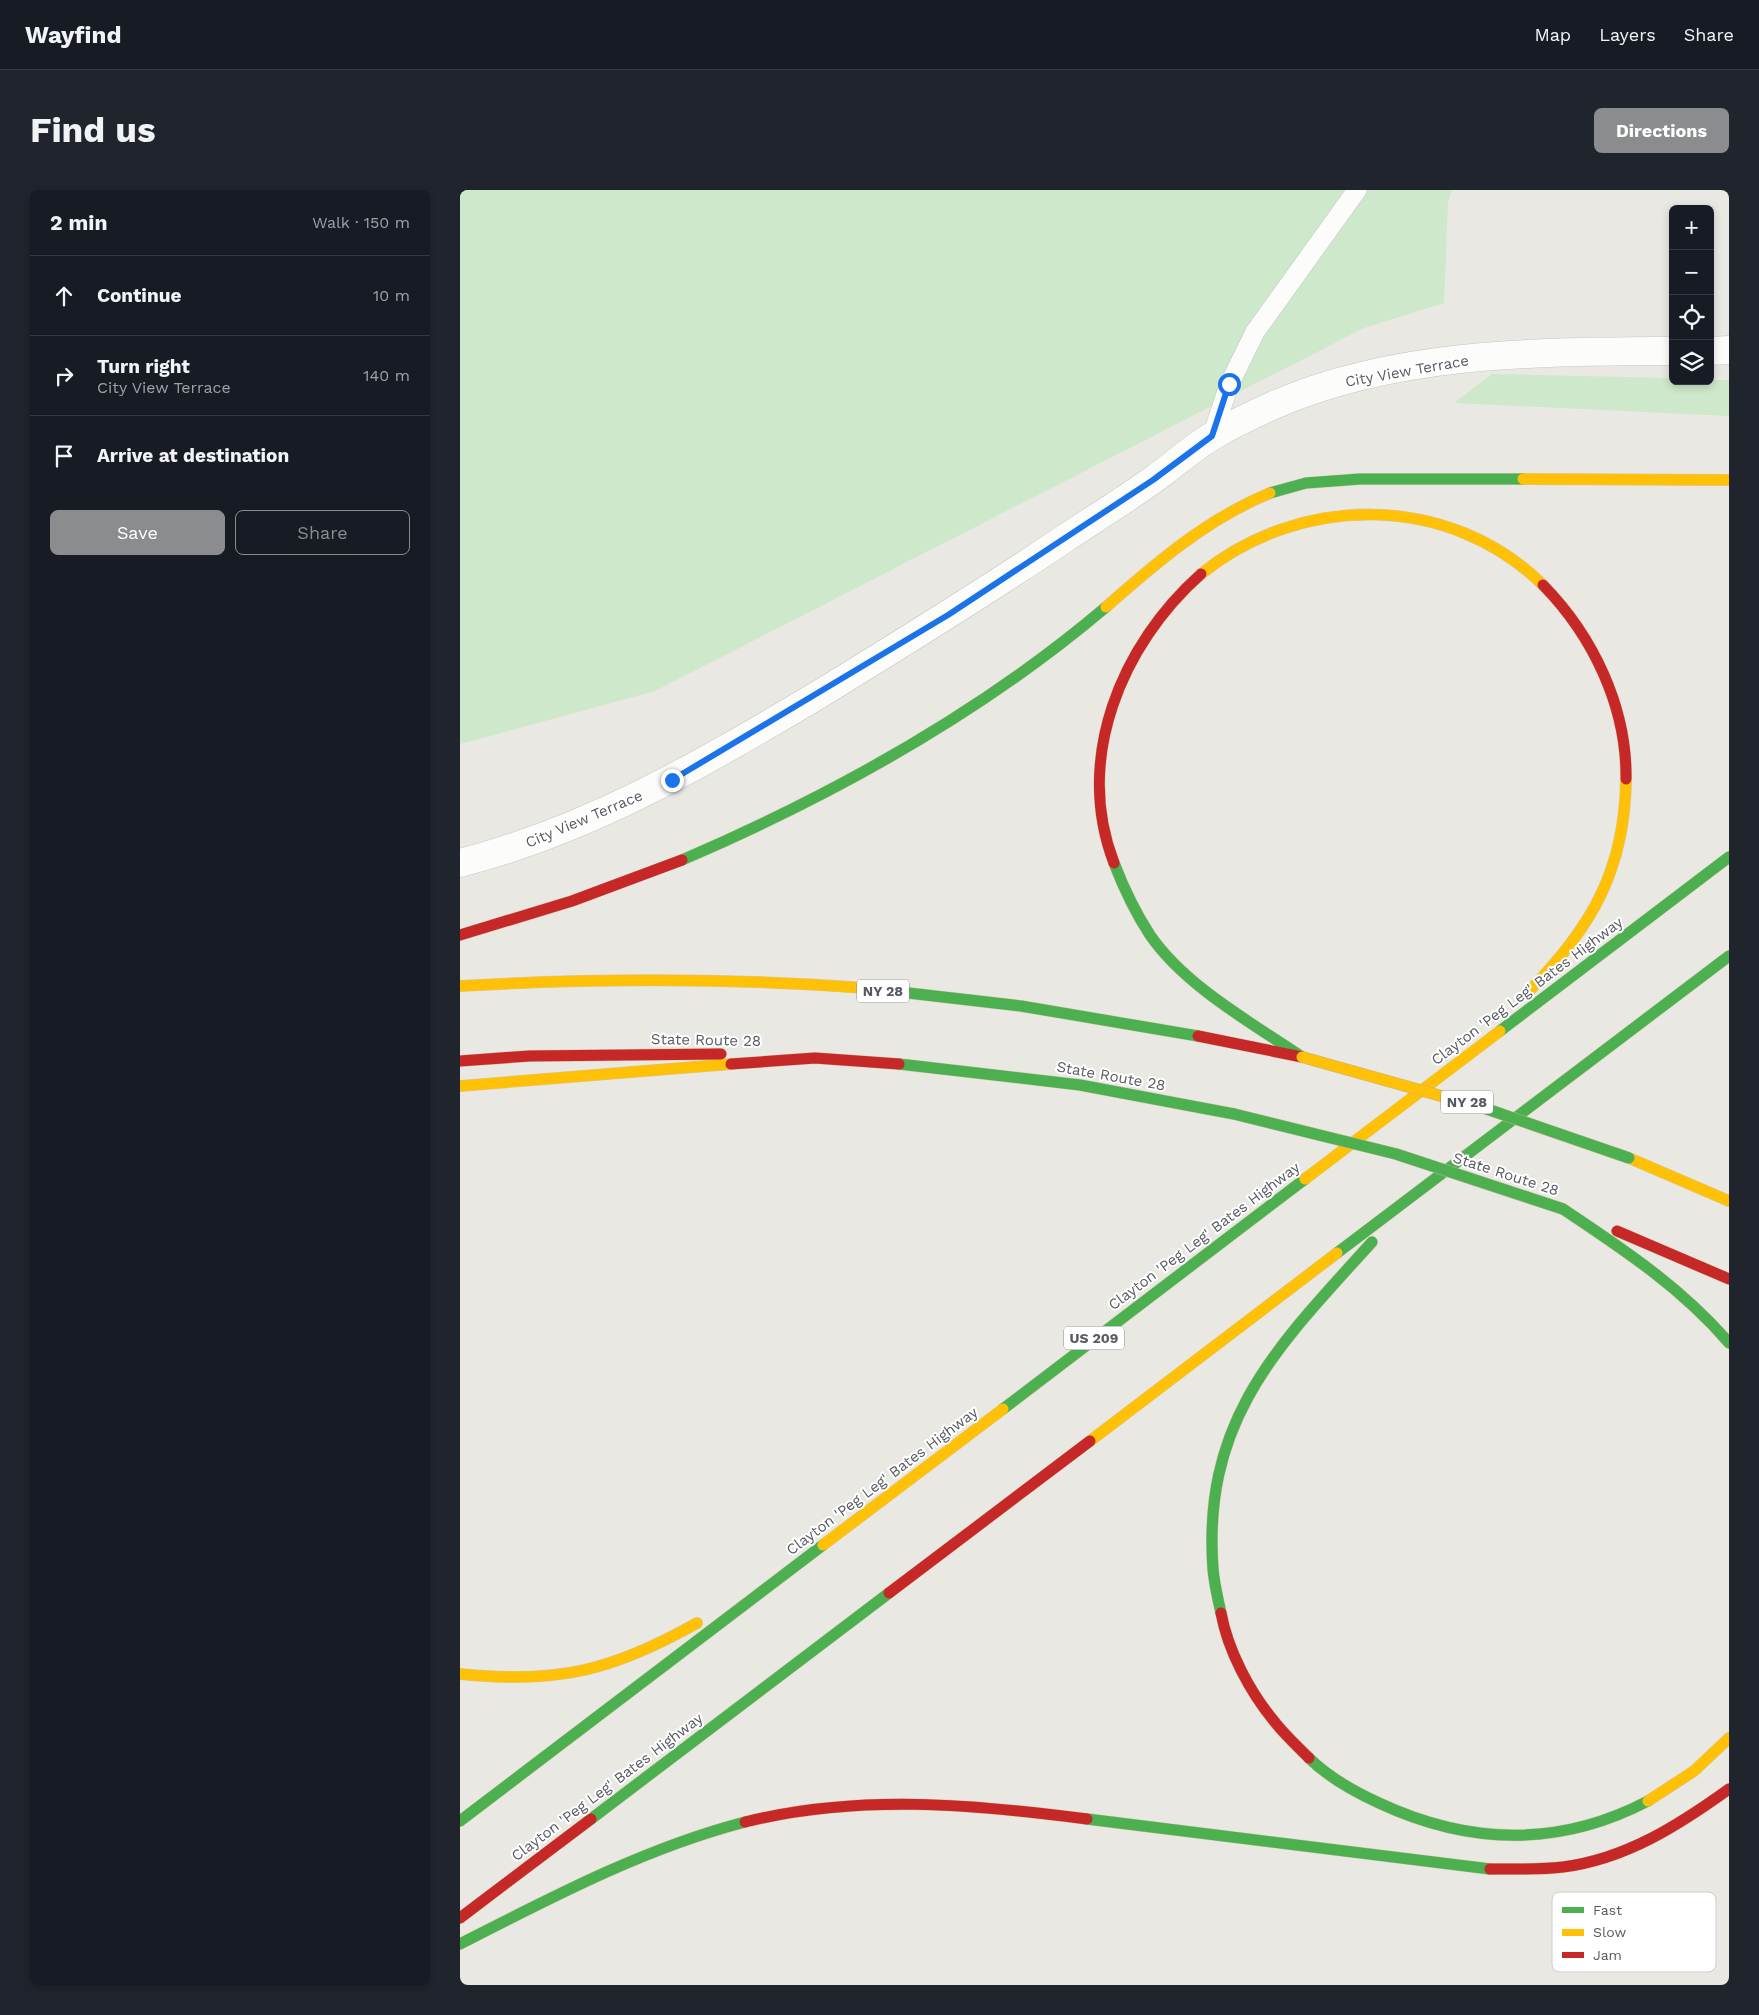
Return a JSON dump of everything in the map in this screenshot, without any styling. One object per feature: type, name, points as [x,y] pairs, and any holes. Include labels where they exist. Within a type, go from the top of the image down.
[{"type":"main road","points":[[460,935],[542,912],[634,880],[723,843],[824,793],[888,758],[1004,684],[1062,642],[1205,526],[1239,506],[1276,490],[1317,482],[1360,479],[1729,480]]},
{"type":"main road","points":[[1302,1057],[1210,993],[1176,964],[1152,939],[1119,880],[1107,846],[1098,782],[1102,745],[1108,713],[1120,680],[1139,645],[1165,610],[1193,582],[1222,558],[1254,540],[1287,526],[1323,517],[1362,514],[1402,516],[1441,524],[1480,538],[1516,560],[1546,587],[1574,618],[1595,652],[1611,689],[1621,724],[1626,762],[1626,796],[1621,835],[1611,876],[1596,907],[1577,937],[1556,964],[1461,1060]]},
{"type":"main road","name":"Clayton 'Peg Leg' Bates Highway","points":[[460,1822],[1729,856]]},
{"type":"main road","name":"Clayton 'Peg Leg' Bates Highway","points":[[460,1918],[1728,957]]},
{"type":"main road","name":"NY 28","points":[[460,986],[610,979],[709,980],[818,985],[924,994],[1108,1019],[1302,1057],[1468,1102],[1629,1158],[1729,1201]]},
{"type":"main road","name":"State Route 28","points":[[460,1060],[528,1056],[712,1054],[815,1058],[919,1066],[1071,1084],[1234,1114],[1396,1154],[1563,1208],[1729,1279]]},
{"type":"main road","points":[[460,1086],[514,1080],[815,1058]]},
{"type":"main road","points":[[1416,1194],[1293,1331],[1263,1368],[1241,1407],[1225,1446],[1215,1491],[1210,1535],[1213,1579],[1222,1621],[1239,1666],[1259,1704],[1288,1740],[1322,1770],[1355,1793],[1399,1814],[1442,1827],[1484,1834],[1527,1836],[1568,1830],[1609,1818],[1649,1799],[1694,1771],[1729,1738]]},
{"type":"main road","points":[[1563,1208],[1654,1270],[1693,1304],[1729,1343]]},
{"type":"main road","points":[[460,1674],[487,1677],[534,1677],[580,1672],[625,1660],[670,1639],[847,1526]]},
{"type":"main road","points":[[460,1944],[580,1882],[644,1854],[705,1834],[767,1817],[834,1806],[894,1802],[1014,1809],[1481,1869],[1528,1870],[1576,1865],[1622,1852],[1669,1829],[1729,1789]]},
{"type":"street","points":[[1714,350],[1729,350]]},
{"type":"street","name":"City View Terrace","points":[[460,862],[545,838],[609,812],[672,780],[761,729],[956,610],[1153,480],[1212,436],[1276,404],[1331,384],[1370,374],[1429,364],[1565,352],[1669,351]]},
{"type":"lane","points":[[1212,436],[1229,384],[1255,332],[1357,190]]},
{"type":"green space","points":[[460,190],[1452,190],[1448,202],[1444,303],[1364,328],[655,691],[460,744]]},
{"type":"green space","points":[[1492,374],[1669,378],[1669,385],[1714,385],[1714,380],[1729,380],[1729,416],[1454,403]]},
{"type":"traffic: fast","points":[[1270,493],[1306,483],[1360,479],[1523,479]]},
{"type":"traffic: fast","points":[[682,860],[794,808],[849,780],[903,749],[1008,683],[1106,607]]},
{"type":"traffic: fast","points":[[1500,1031],[1729,857]]},
{"type":"traffic: fast","points":[[1114,863],[1139,918],[1150,935],[1181,971],[1241,1017],[1302,1057]]},
{"type":"traffic: fast","points":[[1337,1253],[1729,956]]},
{"type":"traffic: fast","points":[[865,988],[1021,1006],[1198,1036]]},
{"type":"traffic: fast","points":[[899,1064],[1080,1085],[1234,1114]]},
{"type":"traffic: fast","points":[[1484,1108],[1629,1158]]},
{"type":"traffic: fast","points":[[1234,1114],[1396,1154],[1563,1209]]},
{"type":"traffic: fast","points":[[1003,1409],[1305,1179]]},
{"type":"traffic: fast","points":[[1563,1209],[1651,1270],[1692,1304],[1729,1343]]},
{"type":"traffic: fast","points":[[1221,1613],[1213,1569],[1213,1516],[1220,1469],[1234,1426],[1254,1388],[1278,1351],[1306,1315],[1372,1242]]},
{"type":"traffic: fast","points":[[460,1821],[823,1545]]},
{"type":"traffic: fast","points":[[591,1819],[889,1593]]},
{"type":"traffic: fast","points":[[1309,1758],[1342,1784],[1379,1803],[1413,1817],[1447,1827],[1480,1833],[1514,1835],[1548,1833],[1582,1827],[1615,1816],[1648,1801]]},
{"type":"traffic: fast","points":[[1087,1819],[1490,1869]]},
{"type":"traffic: fast","points":[[460,1944],[564,1892],[635,1860],[671,1845],[745,1822]]},
{"type":"traffic: slow","points":[[1523,479],[1729,480]]},
{"type":"traffic: slow","points":[[1106,607],[1164,558],[1204,529],[1225,515],[1270,493]]},
{"type":"traffic: slow","points":[[1201,574],[1241,547],[1284,529],[1329,518],[1375,515],[1420,520],[1464,533],[1506,555],[1543,585]]},
{"type":"traffic: slow","points":[[1530,990],[1571,943],[1601,895],[1612,869],[1619,841],[1624,811],[1626,779]]},
{"type":"traffic: slow","points":[[460,986],[662,980],[764,982],[865,988]]},
{"type":"traffic: slow","points":[[1305,1179],[1500,1031]]},
{"type":"traffic: slow","points":[[1302,1057],[1484,1108]]},
{"type":"traffic: slow","points":[[460,1086],[731,1064]]},
{"type":"traffic: slow","points":[[1629,1158],[1729,1201]]},
{"type":"traffic: slow","points":[[1090,1441],[1337,1253]]},
{"type":"traffic: slow","points":[[823,1545],[1003,1409]]},
{"type":"traffic: slow","points":[[460,1674],[526,1677],[555,1675],[583,1670],[638,1653],[697,1623]]},
{"type":"traffic: slow","points":[[1648,1801],[1694,1771],[1729,1738]]},
{"type":"traffic: jam","points":[[1114,863],[1103,824],[1099,784],[1103,745],[1112,706],[1128,669],[1148,634],[1173,603],[1201,574]]},
{"type":"traffic: jam","points":[[1543,585],[1577,627],[1604,674],[1620,725],[1625,752],[1626,779]]},
{"type":"traffic: jam","points":[[460,935],[572,901],[682,860]]},
{"type":"traffic: jam","points":[[1198,1036],[1302,1057]]},
{"type":"traffic: jam","points":[[460,1061],[529,1056],[721,1054]]},
{"type":"traffic: jam","points":[[731,1064],[815,1058],[899,1064]]},
{"type":"traffic: jam","points":[[1617,1231],[1729,1279]]},
{"type":"traffic: jam","points":[[889,1593],[1090,1441]]},
{"type":"traffic: jam","points":[[1221,1613],[1229,1642],[1249,1684],[1265,1710],[1309,1758]]},
{"type":"traffic: jam","points":[[1490,1869],[1563,1867],[1586,1863],[1608,1856],[1651,1839],[1729,1789]]},
{"type":"traffic: jam","points":[[745,1822],[787,1813],[830,1808],[916,1804],[1001,1809],[1087,1819]]},
{"type":"traffic: jam","points":[[460,1918],[591,1819]]},
{"type":"route","points":[[672,780],[753,734],[948,615],[1153,480],[1212,436],[1229,384]]}]
